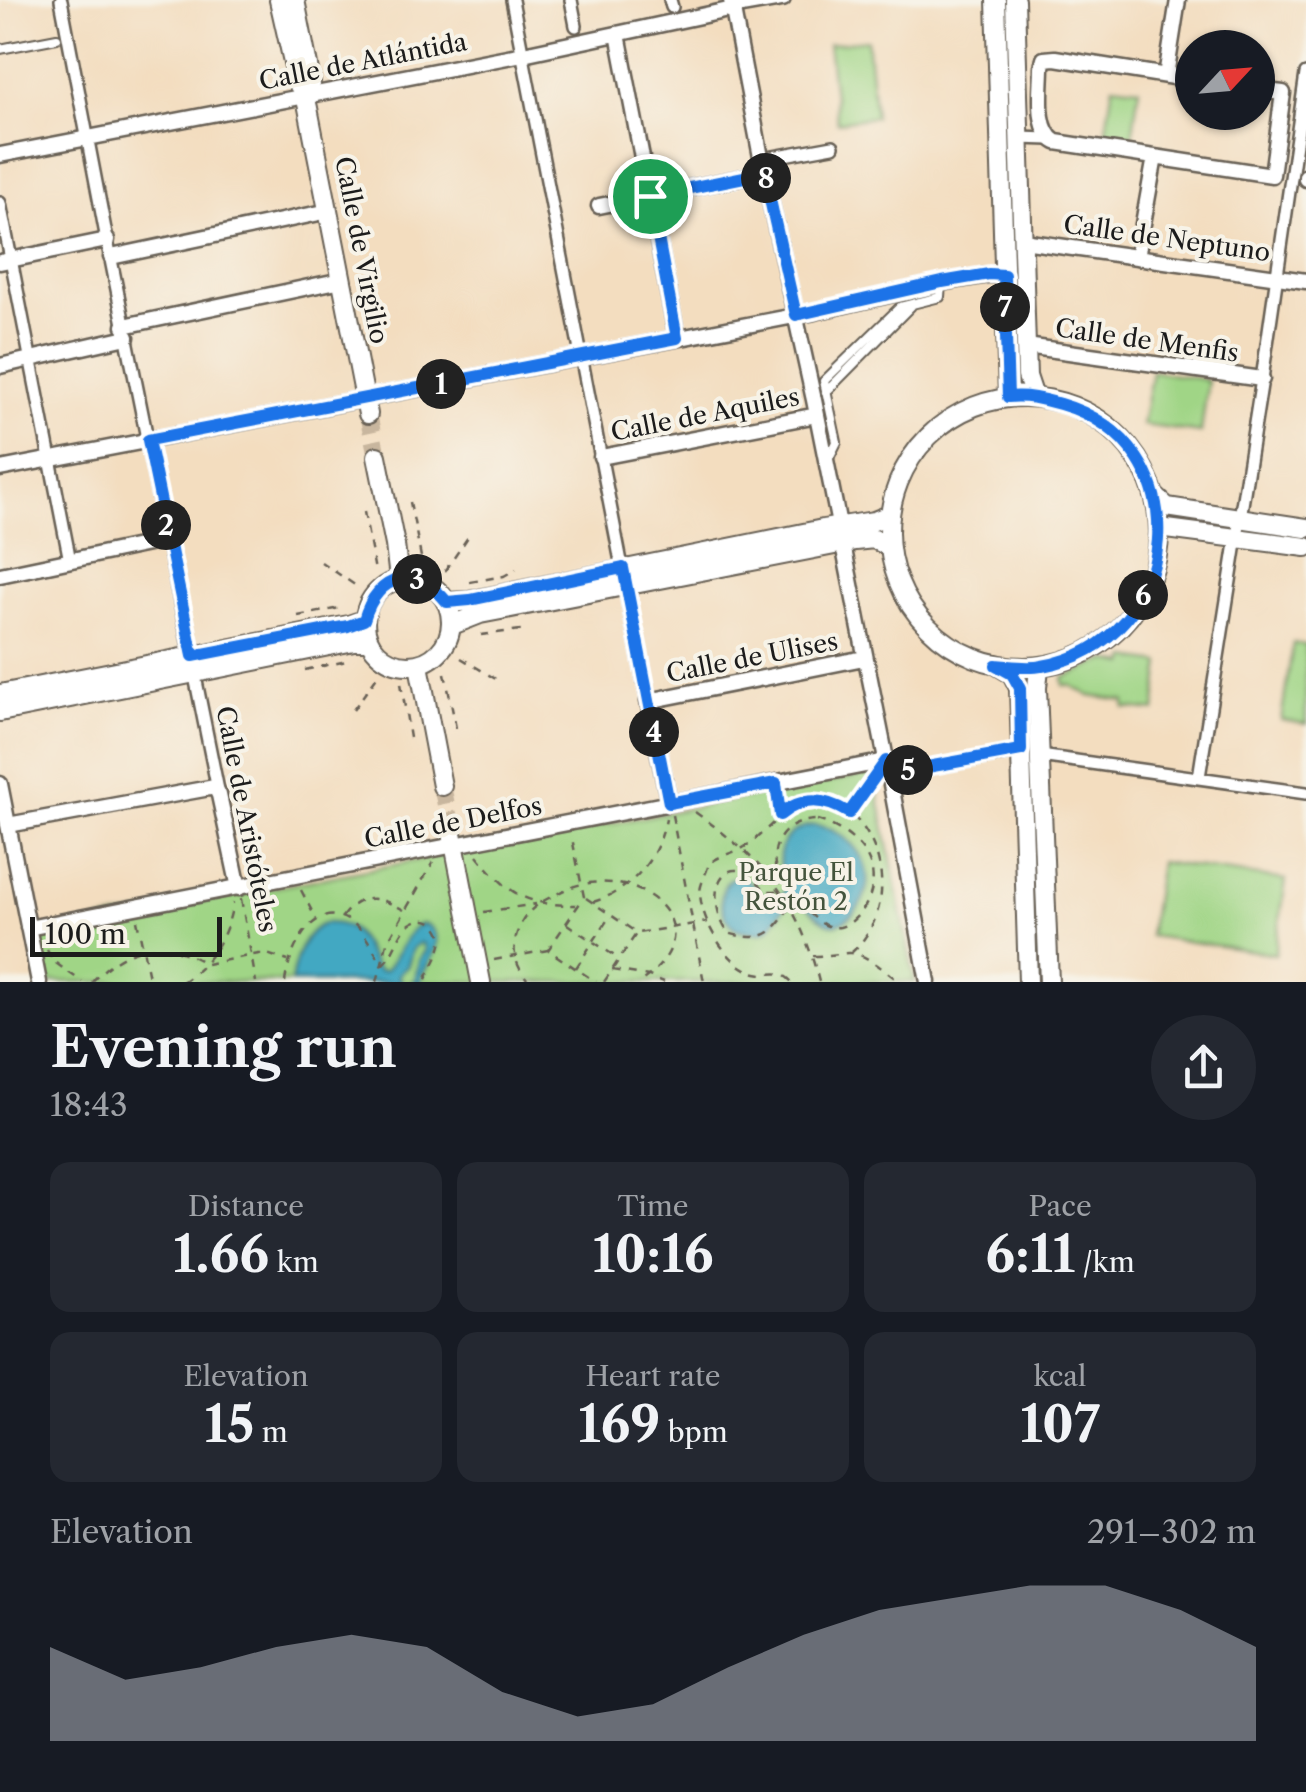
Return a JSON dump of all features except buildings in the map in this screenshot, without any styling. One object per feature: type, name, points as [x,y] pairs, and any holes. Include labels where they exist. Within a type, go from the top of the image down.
[{"type":"street","name":"Calle de Aristóteles","points":[[61,0],[239,888]]},
{"type":"street","name":"Calle de Virgilio","points":[[279,0],[298,84],[305,95],[367,406]]},
{"type":"street","name":"Calle de Virgilio","points":[[295,0],[311,81],[305,95]]},
{"type":"street","points":[[512,0],[648,700],[676,802]]},
{"type":"street","points":[[571,0],[576,26]]},
{"type":"street","points":[[784,0],[732,4],[928,982]]},
{"type":"street","points":[[996,0],[1008,397]]},
{"type":"street","points":[[1015,0],[1026,346],[1034,397]]},
{"type":"street","points":[[1166,76],[1178,0]]},
{"type":"street","name":"Calle de Atlántida","points":[[0,156],[522,54],[732,4]]},
{"type":"street","points":[[618,34],[677,338]]},
{"type":"street","points":[[1017,57],[1055,58],[1175,77]]},
{"type":"street","points":[[1044,59],[1043,122],[1050,139]]},
{"type":"street","points":[[1199,778],[1276,276],[1302,178],[1306,74]]},
{"type":"street","points":[[1275,92],[1304,97]]},
{"type":"street","points":[[1272,176],[1283,93]]},
{"type":"street","points":[[1020,138],[1050,139],[1302,178]]},
{"type":"street","points":[[599,206],[833,146]]},
{"type":"street","points":[[1137,257],[1154,157]]},
{"type":"street","points":[[0,204],[6,261],[31,359],[70,560]]},
{"type":"street","points":[[111,258],[329,211]]},
{"type":"street","points":[[6,261],[107,240]]},
{"type":"street","name":"Calle de Neptuno","points":[[1022,241],[1306,281]]},
{"type":"street","points":[[0,469],[148,440],[367,406],[582,356],[942,282],[1004,275]]},
{"type":"street","points":[[0,366],[342,280]]},
{"type":"street","name":"Calle de Menfis","points":[[1026,346],[1262,379]]},
{"type":"street","points":[[996,665],[1039,667],[1078,657],[1121,626],[1138,605],[1155,568],[1159,528],[1155,496],[1140,462],[1116,433],[1086,412],[1034,397],[1008,397],[978,407],[944,422],[918,447],[904,468],[889,515],[889,547],[900,588],[924,624],[957,650],[1012,674],[1020,688],[1030,753],[1048,982]]},
{"type":"street","name":"Calle de Aquiles","points":[[601,456],[817,415]]},
{"type":"street","points":[[377,456],[399,579]]},
{"type":"street","points":[[1155,496],[1167,507],[1306,546]]},
{"type":"street","points":[[447,602],[624,577],[840,535],[889,515]]},
{"type":"street","points":[[1159,528],[1306,528]]},
{"type":"street","points":[[840,535],[874,539],[889,547]]},
{"type":"street","points":[[0,575],[168,537]]},
{"type":"street","points":[[452,625],[480,614],[624,577]]},
{"type":"street","points":[[399,579],[418,579],[435,587],[447,602],[452,625],[449,638],[431,660],[418,665],[395,664],[375,651],[369,641],[364,620],[369,601],[382,587],[399,579]]},
{"type":"street","points":[[0,712],[364,620]]},
{"type":"street","points":[[0,694],[369,641]]},
{"type":"street","name":"Calle de Ulises","points":[[648,700],[864,658]]},
{"type":"street","points":[[418,665],[442,786]]},
{"type":"street","points":[[1028,982],[1030,753],[1039,667]]},
{"type":"street","points":[[887,767],[1030,753],[1306,794]]},
{"type":"street","name":"Calle de Delfos","points":[[28,928],[298,876],[457,839],[887,767]]},
{"type":"street","points":[[0,784],[39,982]]},
{"type":"street","points":[[8,824],[210,786],[220,794]]},
{"type":"street","points":[[457,839],[479,973]]},
{"type":"lane","points":[[0,50],[57,38]]},
{"type":"lane","points":[[826,464],[837,442],[826,392],[913,304],[940,297],[942,282]]},
{"type":"path","points":[[410,502],[422,562]]},
{"type":"path","points":[[364,512],[375,570]]},
{"type":"path","points":[[445,570],[470,534]]},
{"type":"path","points":[[320,562],[359,588]]},
{"type":"path","points":[[470,582],[516,570]]},
{"type":"path","points":[[298,616],[340,608]]},
{"type":"path","points":[[481,634],[528,629]]},
{"type":"path","points":[[461,658],[498,682]]},
{"type":"path","points":[[304,670],[351,660]]},
{"type":"path","points":[[445,673],[456,728]]},
{"type":"path","points":[[353,710],[378,674]]},
{"type":"path","points":[[401,683],[410,738]]},
{"type":"path","points":[[849,813],[887,767]]},
{"type":"path","points":[[776,783],[780,815]]},
{"type":"path","points":[[792,982],[779,973],[759,974],[743,968],[731,958],[708,922],[700,895],[710,863],[742,848],[798,804],[818,800],[849,813],[863,827],[880,860],[882,898],[875,922],[852,952],[812,956]]},
{"type":"path","points":[[676,802],[753,857],[779,887],[812,956],[819,982]]},
{"type":"path","points":[[592,902],[610,897],[644,869],[658,849],[676,802]]},
{"type":"path","points":[[676,802],[704,982]]},
{"type":"path","points":[[817,820],[833,826],[865,853],[873,875],[872,890],[862,910],[850,922],[840,926],[821,924],[802,905],[789,905],[778,925],[757,937],[728,932],[715,892],[717,883],[730,872],[742,870],[765,891],[776,891],[781,884],[774,864],[775,853],[784,832],[797,822],[817,820]]},
{"type":"path","points":[[569,822],[584,897],[637,933],[708,922]]},
{"type":"path","points":[[457,839],[524,899],[578,906]]},
{"type":"path","points":[[377,982],[387,943],[433,862]]},
{"type":"path","points":[[298,876],[300,889],[316,920]]},
{"type":"path","points":[[468,915],[538,903],[581,884],[628,885],[662,904],[674,926],[668,954],[640,982]]},
{"type":"path","points":[[182,982],[206,964],[222,939],[239,888]]},
{"type":"path","name":"Calle de Aristóteles","points":[[239,888],[256,982]]},
{"type":"path","points":[[548,950],[584,897]]},
{"type":"path","points":[[341,918],[348,908],[369,898],[405,910]]},
{"type":"path","points":[[530,982],[518,966],[513,950],[522,922],[538,903]]},
{"type":"path","points":[[135,908],[150,982]]},
{"type":"path","points":[[576,969],[611,915]]},
{"type":"path","points":[[285,982],[303,932],[316,920],[331,916],[359,929],[381,964]]},
{"type":"path","points":[[381,964],[390,958],[410,924],[422,919],[431,922],[438,929],[442,944],[425,982]]},
{"type":"path","points":[[566,923],[620,959]]},
{"type":"path","points":[[604,982],[637,933]]},
{"type":"path","points":[[43,942],[53,961],[82,982]]},
{"type":"path","points":[[92,982],[123,955],[143,949],[184,952],[206,964],[267,954],[290,962]]},
{"type":"path","points":[[479,973],[515,956],[548,950],[596,982]]},
{"type":"path","points":[[852,952],[900,982]]},
{"type":"path","points":[[612,970],[664,982]]},
{"type":"path","points":[[578,981],[588,977]]},
{"type":"green space","points":[[867,40],[875,117],[837,122],[828,44]]},
{"type":"green space","points":[[1113,85],[1139,88],[1132,138],[1105,134]]},
{"type":"green space","points":[[1152,371],[1208,380],[1201,433],[1142,425]]},
{"type":"green space","points":[[1293,643],[1306,645],[1306,724],[1281,720]]},
{"type":"green space","points":[[1128,658],[1161,663],[1155,711],[1125,708],[1125,701],[1090,696],[1064,685],[1063,678],[1106,660],[1126,664]]},
{"type":"green space","name":"Parque El Restón 2","points":[[874,773],[915,982],[45,982],[36,933]]},
{"type":"green space","points":[[1160,862],[1286,880],[1275,954],[1149,936]]},
{"type":"water","points":[[814,825],[842,836],[862,858],[867,885],[854,913],[842,922],[828,923],[793,899],[767,930],[736,929],[722,905],[722,892],[729,879],[742,876],[768,899],[780,897],[787,887],[780,866],[782,847],[793,832]]},
{"type":"water","points":[[325,923],[353,931],[378,970],[389,966],[418,925],[432,929],[436,945],[420,982],[412,982],[425,951],[420,943],[413,948],[407,968],[398,976],[402,982],[291,982],[305,940]]},
{"type":"tunnel","points":[[368,414],[377,456]]},
{"type":"tunnel","points":[[442,786],[451,828]]},
{"type":"route","points":[[764,173],[796,315],[942,282],[1004,275],[1008,397],[1034,397],[1086,412],[1116,433],[1140,462],[1155,496],[1159,528],[1155,568],[1138,605],[1112,636],[1078,657],[1039,667],[996,665],[1012,674],[1020,688],[1021,750],[889,774],[886,761],[849,813],[832,804],[808,800],[780,815],[776,783],[669,803],[623,568],[447,602],[435,587],[418,579],[399,579],[382,587],[369,601],[364,620],[348,626],[193,656],[148,440],[677,338],[650,196],[764,173]]}]
